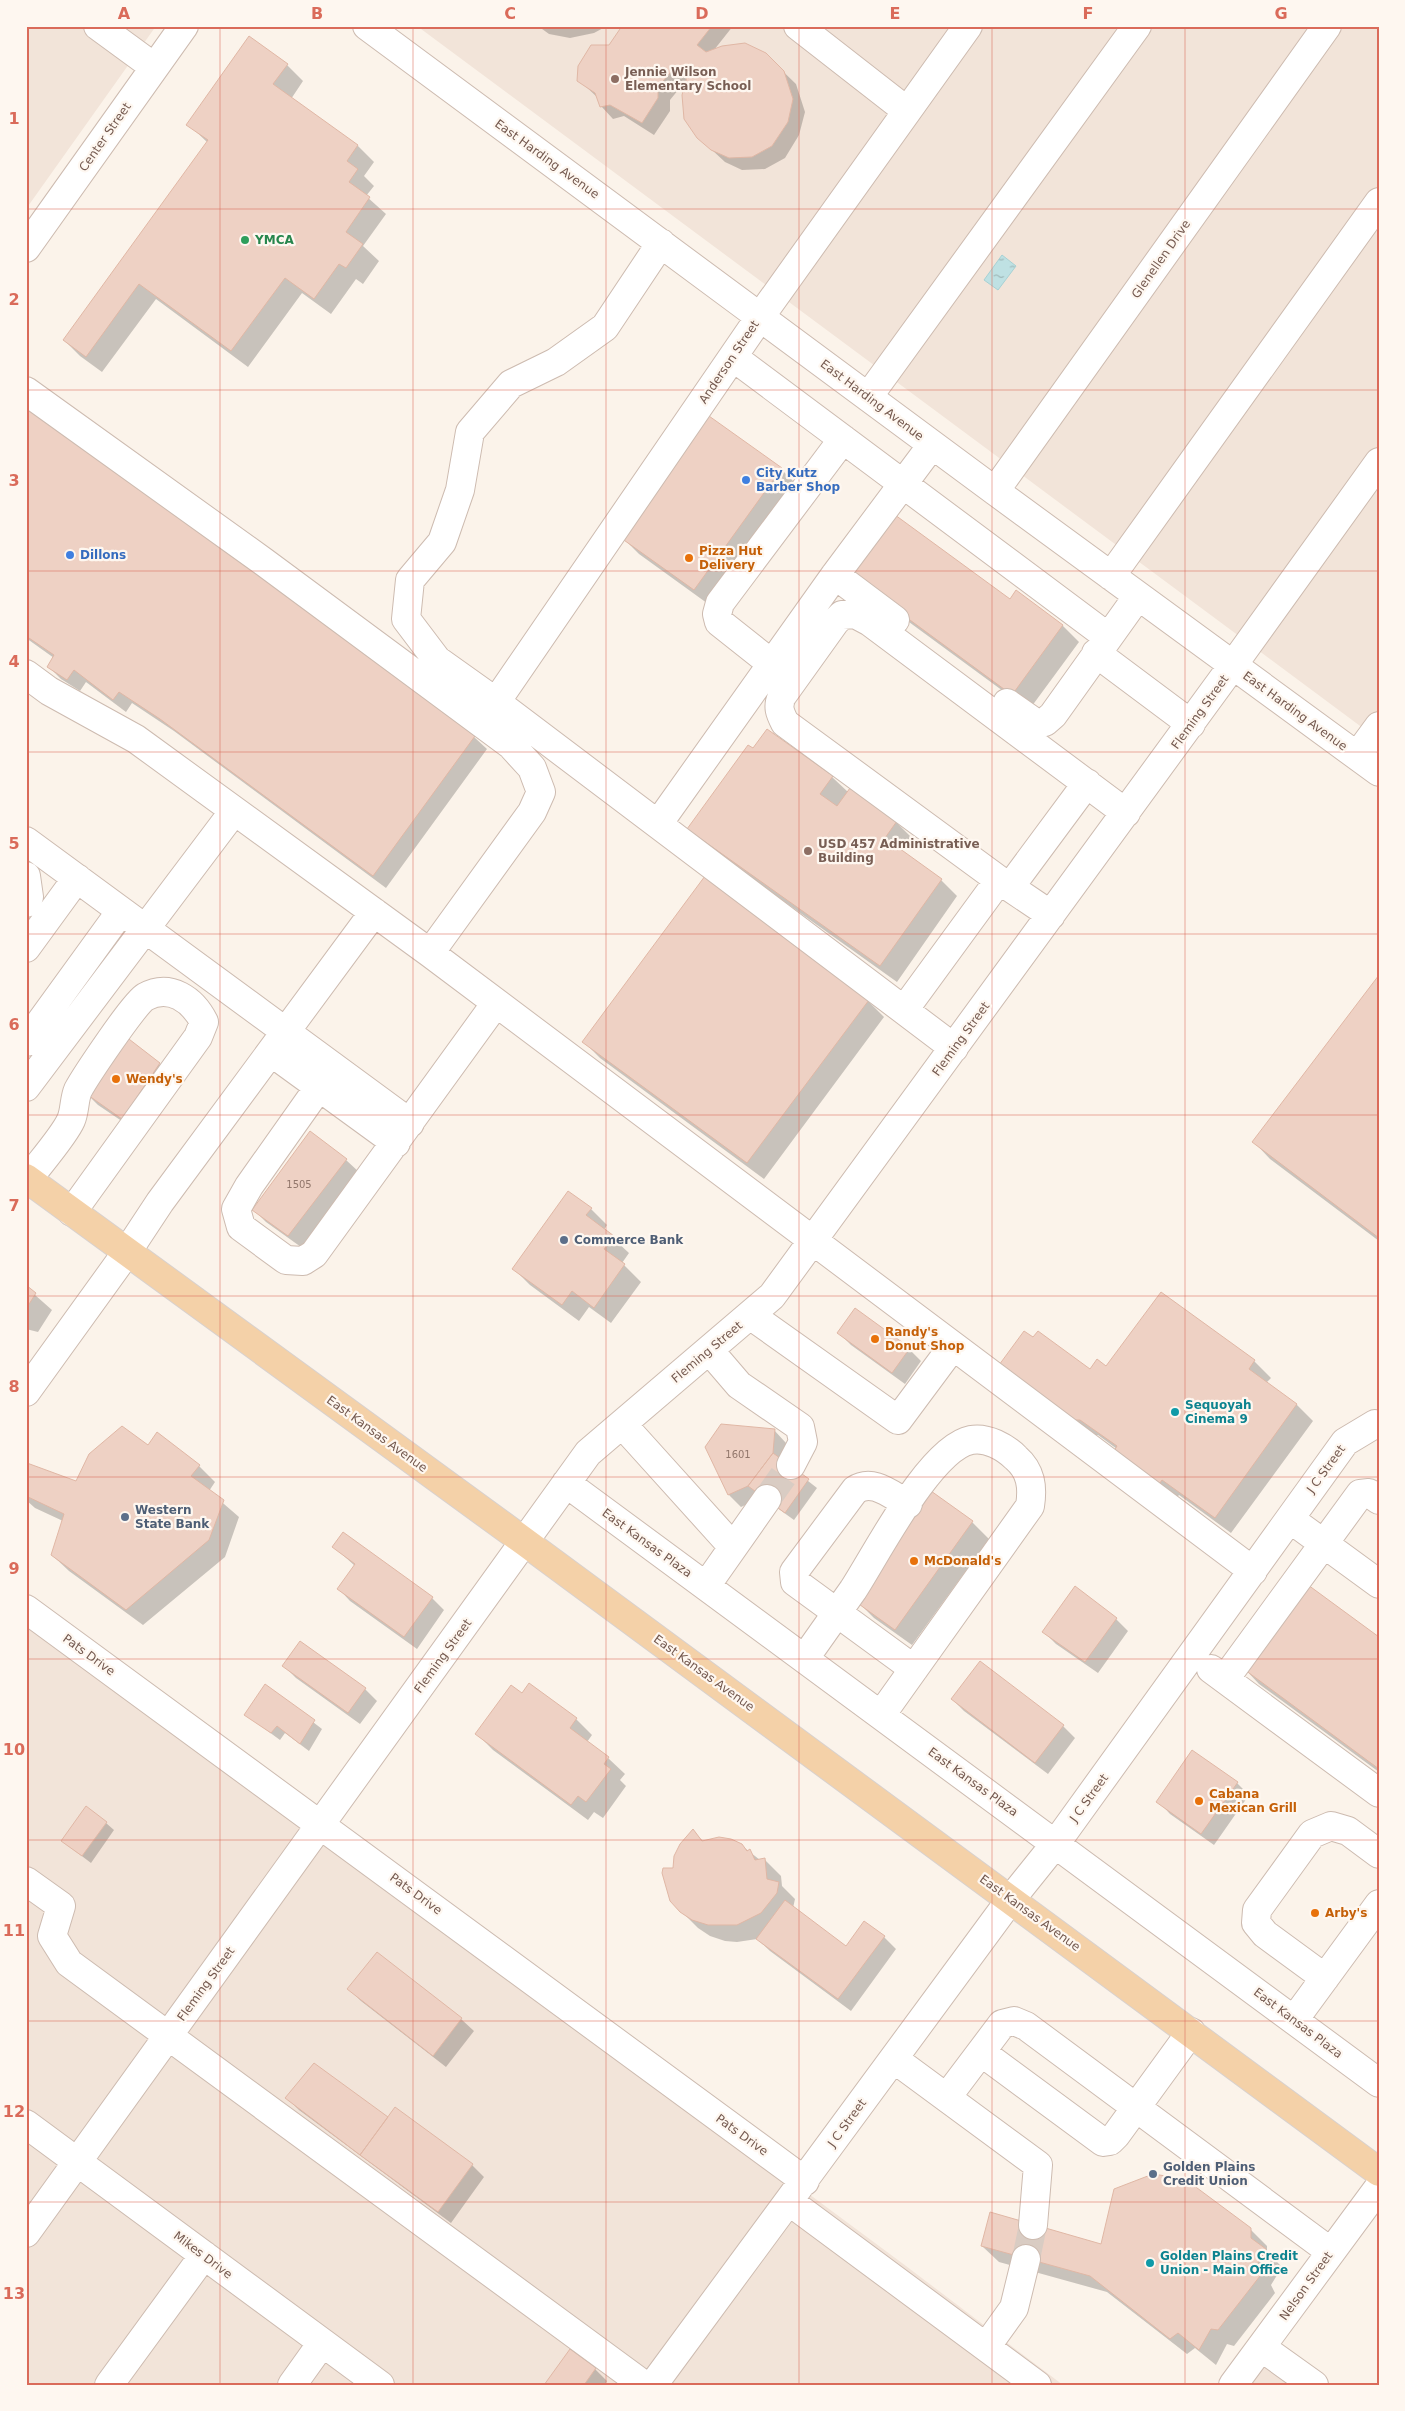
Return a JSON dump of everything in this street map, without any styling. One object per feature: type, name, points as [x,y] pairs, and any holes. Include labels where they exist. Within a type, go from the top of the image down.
[{"type":"main road","name":"East Kansas Avenue","points":[[27,1179],[526,1542],[1379,2172]]},
{"type":"street","points":[[98,26],[154,67]]},
{"type":"street","name":"Center Street","points":[[26,248],[184,26]]},
{"type":"street","points":[[798,26],[907,111]]},
{"type":"street","name":"Anderson Street","points":[[496,702],[760,317],[968,26]]},
{"type":"street","points":[[868,397],[1137,26]]},
{"type":"street","name":"Glenellen Drive","points":[[995,491],[1327,26]]},
{"type":"street","name":"East Harding Avenue","points":[[370,27],[932,445],[1379,772]]},
{"type":"street","points":[[1112,576],[1379,202]]},
{"type":"street","points":[[661,243],[605,327],[556,362],[511,384],[470,432],[460,490],[442,542],[410,580],[406,619],[437,660],[496,702],[954,1048]]},
{"type":"street","points":[[733,357],[903,485],[1102,645],[1191,724]]},
{"type":"street","points":[[26,391],[264,562],[511,745],[532,768],[541,792],[532,812],[430,953]]},
{"type":"street","points":[[772,664],[719,622],[720,603],[842,439]]},
{"type":"street","points":[[658,824],[835,575],[932,445]]},
{"type":"street","name":"Fleming Street","points":[[26,2233],[526,1542],[588,1453],[772,1296],[1191,724],[1379,462]]},
{"type":"street","points":[[835,575],[1037,724],[1045,722],[1053,715],[1138,596]]},
{"type":"street","points":[[1051,915],[785,723],[780,714],[778,704],[835,622],[842,615],[855,614],[870,622],[1126,812]]},
{"type":"street","points":[[28,678],[136,739],[374,912],[814,1240],[1253,1571]]},
{"type":"street","points":[[1357,756],[1379,726]]},
{"type":"street","points":[[904,1010],[1005,883],[1088,783]]},
{"type":"street","points":[[26,1087],[234,811]]},
{"type":"street","points":[[26,841],[146,928],[279,1042],[403,1133]]},
{"type":"street","points":[[26,876],[30,897],[26,904]]},
{"type":"street","points":[[26,948],[77,878]]},
{"type":"street","points":[[26,1042],[122,910]]},
{"type":"street","points":[[26,1392],[127,1252],[160,1202],[374,912]]},
{"type":"street","points":[[27,1179],[70,1120],[78,1091],[133,1009],[145,997],[168,991],[185,998],[198,1012],[204,1022],[198,1037],[72,1212]]},
{"type":"street","points":[[58,1000],[80,1016]]},
{"type":"street","points":[[319,1087],[240,1200],[236,1209],[241,1227],[286,1260],[303,1261],[314,1254],[496,1002]]},
{"type":"street","points":[[279,1042],[319,1087],[403,1133]]},
{"type":"street","points":[[750,1315],[898,1420],[953,1346]]},
{"type":"street","points":[[709,1350],[739,1385],[800,1427],[803,1442],[791,1465]]},
{"type":"street","points":[[622,1424],[733,1547]]},
{"type":"street","name":"J C Street","points":[[653,2385],[1011,1899],[1056,1843],[1193,1656],[1345,1442],[1375,1424],[1379,1425]]},
{"type":"street","points":[[804,1658],[837,1612],[935,1464],[950,1451],[971,1440],[994,1442],[1016,1458],[1028,1473],[1032,1490],[1030,1506],[881,1715]]},
{"type":"street","name":"East Kansas Plaza","points":[[566,1483],[1379,2083]]},
{"type":"street","points":[[908,1504],[873,1485],[864,1484],[855,1490],[794,1572],[795,1582],[914,1669]]},
{"type":"street","points":[[1225,1679],[1360,1494],[1369,1493],[1379,1500]]},
{"type":"street","points":[[706,1586],[766,1499]]},
{"type":"street","points":[[1290,1519],[1379,1584]]},
{"type":"street","name":"Pats Drive","points":[[26,1609],[322,1825],[797,2191],[986,2347],[1036,2385]]},
{"type":"street","points":[[1193,1656],[1379,1793]]},
{"type":"street","points":[[1325,1978],[1265,1934],[1256,1923],[1257,1910],[1312,1834],[1331,1826],[1348,1832],[1379,1854]]},
{"type":"street","points":[[26,1881],[61,1906],[52,1936],[69,1963],[644,2385]]},
{"type":"street","points":[[1294,2020],[1379,1904]]},
{"type":"street","points":[[948,2098],[1002,2024],[1014,2021],[1026,2026],[1331,2252]]},
{"type":"street","points":[[981,2052],[1103,2142],[1110,2141],[1191,2032]]},
{"type":"street","points":[[894,2059],[1038,2165],[1033,2225]]},
{"type":"street","name":"Mikes Drive","points":[[26,2124],[380,2385]]},
{"type":"street","name":"Nelson Street","points":[[1234,2385],[1379,2186]]},
{"type":"street","points":[[109,2385],[204,2255]]},
{"type":"street","points":[[986,2347],[1014,2308],[1026,2259]]},
{"type":"street","points":[[292,2385],[322,2344]]},
{"type":"street","points":[[1262,2347],[1314,2385]]},
{"type":"shaded area","points":[[26,26],[156,26],[26,209]]},
{"type":"shaded area","points":[[417,26],[1379,26],[1379,740]]},
{"type":"shaded area","points":[[26,1614],[902,2263],[1063,2385],[26,2385]]},
{"type":"shaded area","points":[[1261,2347],[1318,2385],[1222,2385]]},
{"type":"water","points":[[1002,255],[1016,266],[998,290],[984,280]]},
{"type":"building","name":"Jennie Wilson Elementary School","points":[[622,26],[712,26],[697,45],[706,52],[722,46],[745,43],[766,53],[784,71],[793,99],[788,122],[772,146],[752,157],[729,158],[711,150],[697,138],[684,119],[682,95],[687,77],[675,67],[658,87],[658,98],[642,123],[610,105],[600,107],[595,93],[577,81],[578,66],[591,45],[609,45]]},
{"type":"building","points":[[249,36],[288,64],[273,84],[358,145],[347,161],[358,169],[349,182],[370,197],[346,232],[363,244],[346,268],[339,264],[314,299],[285,278],[231,351],[139,284],[86,357],[63,340],[208,140],[186,125]]},
{"type":"building","points":[[26,400],[475,736],[373,876],[160,719],[119,692],[113,700],[74,670],[67,680],[47,667],[54,655],[26,636]]},
{"type":"building","points":[[709,416],[782,468],[694,590],[621,538]]},
{"type":"building","points":[[891,512],[1010,599],[1016,590],[1063,625],[1012,695],[846,573]]},
{"type":"building","points":[[767,729],[833,776],[820,794],[837,806],[850,788],[897,821],[885,838],[942,879],[880,966],[687,829],[748,745],[753,748]]},
{"type":"building","points":[[705,876],[869,1000],[747,1163],[582,1042]]},
{"type":"building","points":[[1379,975],[1379,1238],[1252,1142]]},
{"type":"building","points":[[125,1036],[160,1063],[122,1119],[85,1093]]},
{"type":"building","points":[[310,1131],[347,1159],[288,1236],[252,1210]]},
{"type":"building","points":[[568,1191],[592,1208],[586,1215],[614,1236],[604,1249],[625,1264],[594,1308],[572,1291],[562,1305],[512,1269]]},
{"type":"building","points":[[26,1285],[36,1293],[26,1309]]},
{"type":"building","name":"Sequoyah Cinema 9","points":[[1161,1292],[1255,1360],[1249,1369],[1297,1404],[1215,1518],[1162,1480],[1158,1486],[1113,1453],[1117,1446],[1080,1420],[1069,1420],[999,1365],[1024,1331],[1033,1337],[1038,1331],[1090,1369],[1097,1359],[1106,1366]]},
{"type":"building","points":[[855,1308],[910,1348],[892,1373],[837,1333]]},
{"type":"building","points":[[721,1424],[775,1429],[773,1453],[748,1486],[728,1495],[705,1447]]},
{"type":"building","points":[[122,1426],[148,1445],[157,1432],[200,1465],[191,1476],[224,1500],[209,1540],[126,1610],[51,1555],[64,1514],[26,1496],[27,1463],[76,1481],[89,1454]]},
{"type":"building","points":[[773,1453],[809,1479],[785,1513],[748,1486]]},
{"type":"building","points":[[931,1491],[973,1521],[895,1630],[856,1602],[897,1545],[894,1543]]},
{"type":"building","points":[[343,1532],[433,1597],[404,1637],[337,1589],[355,1564],[332,1547]]},
{"type":"building","points":[[1304,1582],[1379,1637],[1379,1769],[1241,1667]]},
{"type":"building","points":[[1075,1586],[1117,1618],[1085,1662],[1042,1632]]},
{"type":"building","points":[[300,1641],[366,1688],[348,1713],[282,1666]]},
{"type":"building","points":[[980,1661],[1064,1725],[1035,1763],[951,1699]]},
{"type":"building","points":[[529,1683],[577,1718],[570,1728],[609,1757],[604,1764],[611,1769],[586,1802],[578,1796],[571,1805],[475,1734],[511,1685],[522,1693]]},
{"type":"building","points":[[265,1684],[315,1720],[300,1744],[277,1726],[271,1733],[244,1715]]},
{"type":"building","points":[[1192,1750],[1238,1782],[1201,1834],[1156,1802]]},
{"type":"building","points":[[86,1806],[107,1822],[82,1856],[61,1841]]},
{"type":"building","points":[[693,1829],[702,1841],[719,1837],[731,1839],[742,1844],[747,1851],[750,1849],[755,1860],[765,1858],[767,1879],[779,1882],[777,1893],[761,1913],[737,1925],[708,1925],[692,1920],[680,1912],[670,1901],[662,1873],[663,1868],[673,1868],[674,1856],[680,1844]]},
{"type":"building","points":[[785,1900],[846,1946],[864,1921],[885,1936],[838,1999],[756,1939]]},
{"type":"building","points":[[377,1952],[462,2018],[433,2056],[347,1989]]},
{"type":"building","points":[[314,2063],[388,2117],[360,2155],[285,2098]]},
{"type":"building","points":[[395,2107],[473,2164],[438,2212],[360,2155]]},
{"type":"building","name":"Golden Plains Credit Union - Main Office","points":[[1153,2174],[1185,2179],[1251,2228],[1251,2238],[1266,2249],[1255,2268],[1260,2276],[1218,2330],[1211,2329],[1199,2350],[1178,2333],[1170,2339],[1090,2276],[981,2246],[990,2212],[1101,2244],[1114,2189]]},
{"type":"building","points":[[570,2349],[596,2368],[584,2385],[544,2385]]},
{"type":"tunnel","points":[[767,1499],[791,1465]]},
{"type":"tunnel","points":[[1026,2259],[1033,2225]]},
{"type":"place","name":"Jennie Wilson Elementary School","points":[[615,79]]},
{"type":"place","name":"YMCA","points":[[245,240]]},
{"type":"place","name":"City Kutz Barber Shop","points":[[746,480]]},
{"type":"place","name":"Dillons","points":[[70,555]]},
{"type":"place","name":"Pizza Hut Delivery","points":[[689,558]]},
{"type":"place","name":"USD 457 Administrative Building","points":[[808,851]]},
{"type":"place","name":"Wendy's","points":[[116,1079]]},
{"type":"place","name":"Commerce Bank","points":[[564,1240]]},
{"type":"place","name":"Randy's Donut Shop","points":[[875,1339]]},
{"type":"place","name":"Sequoyah Cinema 9","points":[[1175,1412]]},
{"type":"place","name":"Western State Bank","points":[[125,1517]]},
{"type":"place","name":"McDonald's","points":[[914,1561]]},
{"type":"place","name":"Cabana Mexican Grill","points":[[1199,1801]]},
{"type":"place","name":"Arby's","points":[[1315,1913]]},
{"type":"place","name":"Golden Plains Credit Union","points":[[1153,2174]]},
{"type":"place","name":"Golden Plains Credit Union - Main Office","points":[[1150,2263]]}]
